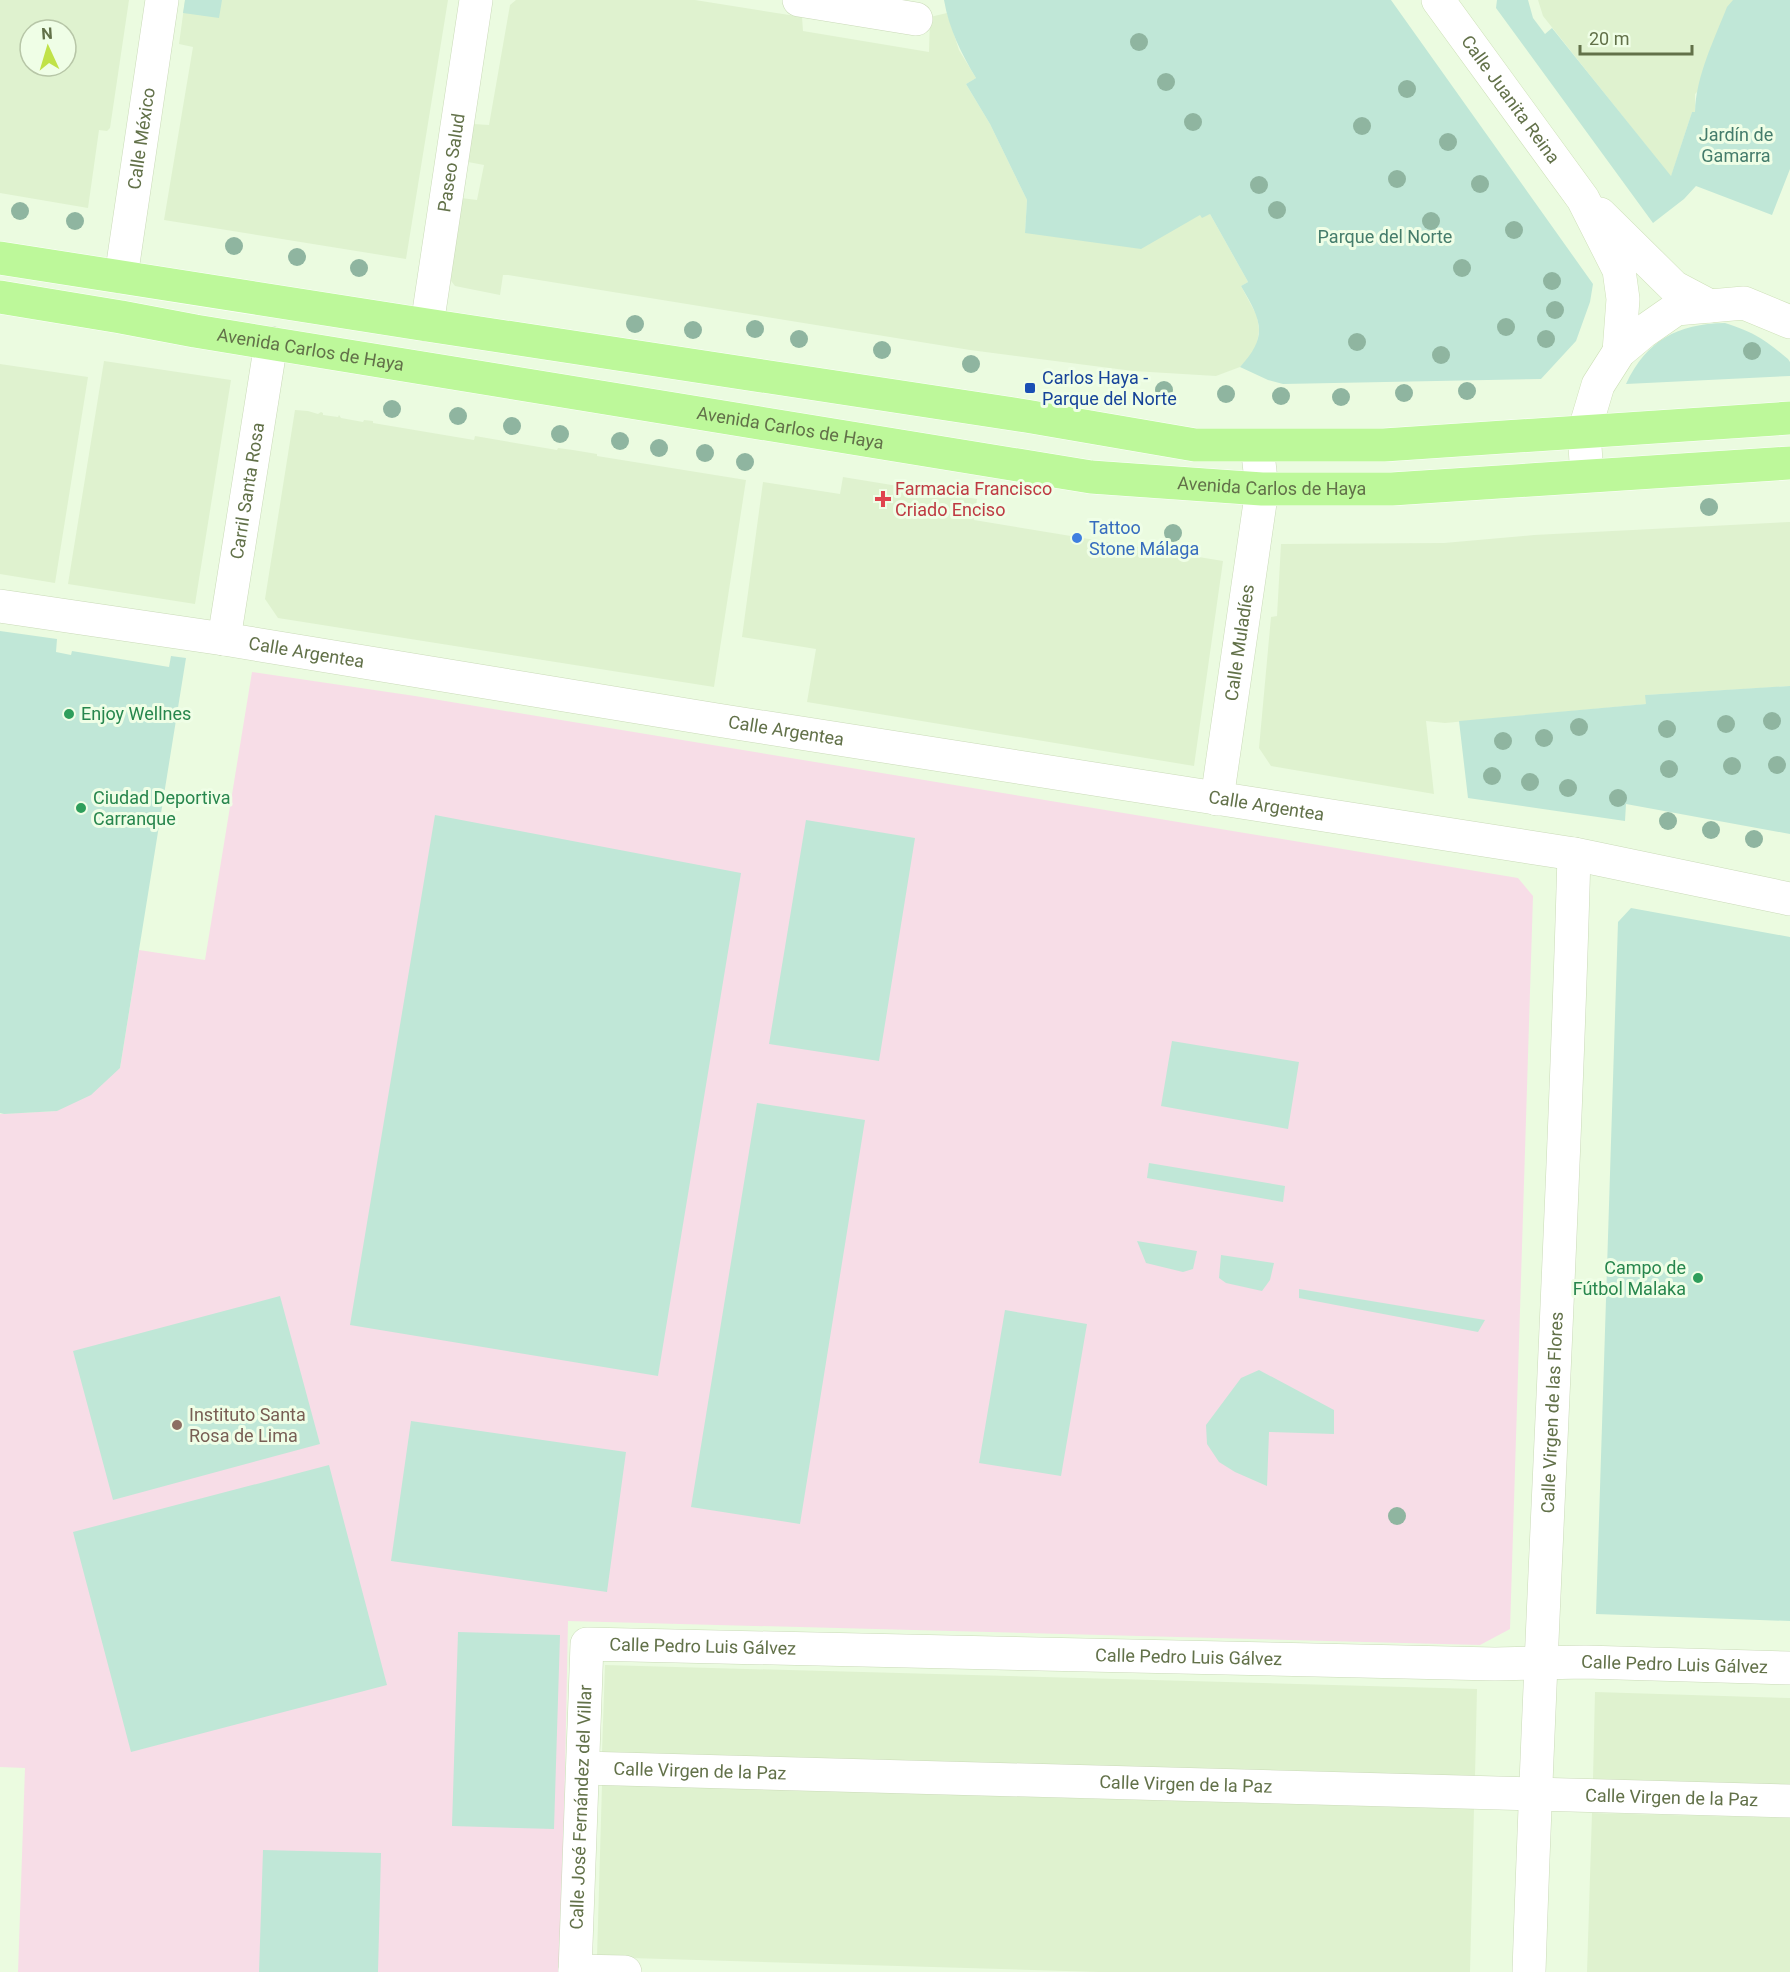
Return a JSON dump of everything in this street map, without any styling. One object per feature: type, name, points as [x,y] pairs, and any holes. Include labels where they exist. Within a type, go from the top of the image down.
[{"type":"main road","points":[[0,258],[1026,416],[1195,445],[1384,445],[1790,418]]},
{"type":"main road","name":"Avenida Carlos de Haya","points":[[0,297],[271,344],[1091,477],[1263,489],[1392,489],[1790,463]]},
{"type":"street","name":"Calle México","points":[[121,277],[162,0]]},
{"type":"street","name":"Paseo Salud","points":[[427,325],[476,0]]},
{"type":"street","points":[[799,0],[916,19]]},
{"type":"street","name":"Calle Juanita Reina","points":[[1441,2],[1583,199],[1619,270],[1623,299],[1619,352]]},
{"type":"street","name":"Calle Juanita Reina","points":[[1583,199],[1674,286],[1710,306]]},
{"type":"street","points":[[1587,476],[1584,432],[1598,385],[1619,352],[1643,332],[1676,309],[1744,303],[1790,322]]},
{"type":"street","name":"Carril Santa Rosa","points":[[224,639],[271,344]]},
{"type":"street","name":"Calle Muladíes","points":[[1217,799],[1263,489],[1257,445]]},
{"type":"street","name":"Calle Argentea","points":[[0,606],[224,639],[1217,799],[1574,854],[1790,899]]},
{"type":"street","name":"Calle Virgen de las Flores","points":[[1529,1972],[1534,1794],[1570,1008],[1574,854]]},
{"type":"street","name":"Calle Pedro Luis Gálvez","points":[[587,1644],[1495,1664],[1585,1662],[1790,1668]]},
{"type":"street","name":"Calle José Fernández del Villar","points":[[575,1971],[587,1644]]},
{"type":"street","name":"Calle Virgen de la Paz","points":[[583,1768],[1790,1801]]},
{"type":"street","points":[[575,1971],[625,1972]]},
{"type":"shaded area","points":[[0,0],[129,0],[110,128],[107,131],[99,130],[88,208],[0,193]]},
{"type":"shaded area","points":[[185,0],[448,0],[406,259],[164,220],[193,47],[179,44]]},
{"type":"shaded area","points":[[516,0],[695,0],[802,17],[803,31],[929,52],[930,17],[947,13],[959,50],[976,78],[966,84],[990,124],[1027,200],[1025,233],[1210,214],[1248,282],[1241,286],[1257,316],[1259,330],[1257,344],[1250,357],[1240,367],[1216,376],[1133,371],[970,350],[508,275],[503,275],[500,295],[455,286],[448,277],[461,198],[477,200],[484,165],[468,162],[473,124],[489,125],[510,5]]},
{"type":"shaded area","points":[[1538,0],[1790,0],[1695,94],[1695,113],[1692,112],[1671,177],[1543,16]]},
{"type":"shaded area","points":[[104,361],[231,380],[195,604],[68,584]]},
{"type":"shaded area","points":[[0,364],[88,377],[55,583],[0,574]]},
{"type":"shaded area","points":[[295,410],[318,414],[321,412],[323,415],[338,417],[339,415],[341,418],[363,422],[364,420],[373,421],[373,423],[474,440],[475,436],[557,450],[558,448],[573,450],[597,454],[597,456],[746,480],[714,687],[278,618],[265,599]]},
{"type":"shaded area","points":[[843,477],[977,499],[974,520],[1223,561],[1194,766],[807,702],[816,649],[742,637],[763,482],[840,494]]},
{"type":"shaded area","points":[[1790,522],[1790,686],[1646,695],[1647,704],[1445,723],[1426,721],[1434,794],[1271,766],[1259,748],[1271,617],[1277,616],[1281,544],[1444,543],[1534,535]]},
{"type":"shaded area","points":[[252,672],[415,696],[1518,878],[1533,896],[1510,1629],[1480,1645],[568,1621],[561,1972],[18,1972],[25,1768],[0,1767],[0,1114],[57,1111],[120,1068],[139,950],[205,960]]},
{"type":"shaded area","points":[[605,1665],[1477,1689],[1475,1776],[602,1752]]},
{"type":"shaded area","points":[[1595,1692],[1790,1698],[1790,1785],[1593,1779]]},
{"type":"shaded area","points":[[602,1785],[1474,1809],[1470,1972],[1099,1972],[597,1957]]},
{"type":"shaded area","points":[[1592,1813],[1790,1818],[1790,1972],[1587,1972]]},
{"type":"green space","points":[[185,0],[222,0],[219,18],[183,13]]},
{"type":"green space","name":"Parque del Norte","points":[[944,0],[1391,0],[1593,284],[1590,302],[1576,341],[1541,379],[1283,384],[1240,367],[1255,345],[1259,336],[1259,327],[1253,308],[1241,286],[1248,282],[1210,214],[1202,218],[1200,215],[1141,249],[1025,233],[1027,200],[990,124],[966,84],[976,78],[956,40]]},
{"type":"green space","name":"Jardín de Gamarra","points":[[1497,0],[1528,0],[1533,18],[1545,34],[1552,28],[1671,176],[1692,112],[1695,112],[1706,58],[1727,7],[1733,0],[1790,0],[1790,169],[1772,215],[1696,186],[1684,199],[1653,223],[1496,8]]},
{"type":"green space","points":[[1725,323],[1752,333],[1780,352],[1790,362],[1790,376],[1626,384],[1644,356],[1665,337],[1692,327]]},
{"type":"green space","name":"Ciudad Deportiva Carranque","points":[[0,631],[57,639],[56,652],[71,655],[72,651],[169,667],[171,656],[186,658],[120,1068],[91,1095],[57,1111],[0,1113]]},
{"type":"green space","points":[[1790,686],[1790,834],[1626,804],[1625,821],[1468,798],[1459,721],[1646,704],[1645,695]]},
{"type":"green space","points":[[435,815],[741,873],[658,1376],[350,1325]]},
{"type":"green space","points":[[806,820],[915,838],[879,1061],[769,1044]]},
{"type":"green space","name":"Campo de Fútbol Malaka","points":[[1631,908],[1790,937],[1790,1621],[1596,1614],[1618,922]]},
{"type":"green space","points":[[1172,1041],[1299,1062],[1288,1129],[1161,1106]]},
{"type":"green space","points":[[757,1103],[865,1120],[800,1524],[691,1507]]},
{"type":"green space","points":[[1149,1163],[1285,1186],[1283,1202],[1147,1178]]},
{"type":"green space","points":[[1137,1241],[1197,1251],[1193,1269],[1183,1272],[1146,1263]]},
{"type":"green space","points":[[1221,1255],[1274,1263],[1270,1280],[1262,1291],[1226,1283],[1219,1278]]},
{"type":"green space","points":[[1299,1289],[1485,1320],[1478,1332],[1299,1298]]},
{"type":"green space","points":[[280,1296],[320,1444],[113,1500],[73,1351]]},
{"type":"green space","points":[[1005,1310],[1087,1324],[1061,1476],[979,1463]]},
{"type":"green space","points":[[1259,1370],[1334,1410],[1334,1434],[1269,1432],[1267,1486],[1219,1462],[1207,1444],[1206,1425],[1241,1378]]},
{"type":"green space","points":[[411,1421],[626,1452],[607,1592],[391,1561]]},
{"type":"green space","points":[[329,1465],[387,1685],[131,1752],[73,1532]]},
{"type":"green space","points":[[458,1632],[560,1635],[554,1829],[452,1826]]},
{"type":"green space","points":[[263,1850],[381,1853],[378,1972],[259,1972]]},
{"type":"place","name":"Carlos Haya - Parque del Norte","points":[[1030,388]]},
{"type":"place","name":"Farmacia Francisco Criado Enciso","points":[[883,499]]},
{"type":"place","name":"Tattoo Stone Málaga","points":[[1077,538]]},
{"type":"place","name":"Enjoy Wellnes","points":[[69,714]]},
{"type":"place","name":"Ciudad Deportiva Carranque","points":[[81,808]]},
{"type":"place","name":"Campo de Fútbol Malaka","points":[[1698,1278]]},
{"type":"place","name":"Instituto Santa Rosa de Lima","points":[[177,1425]]}]
